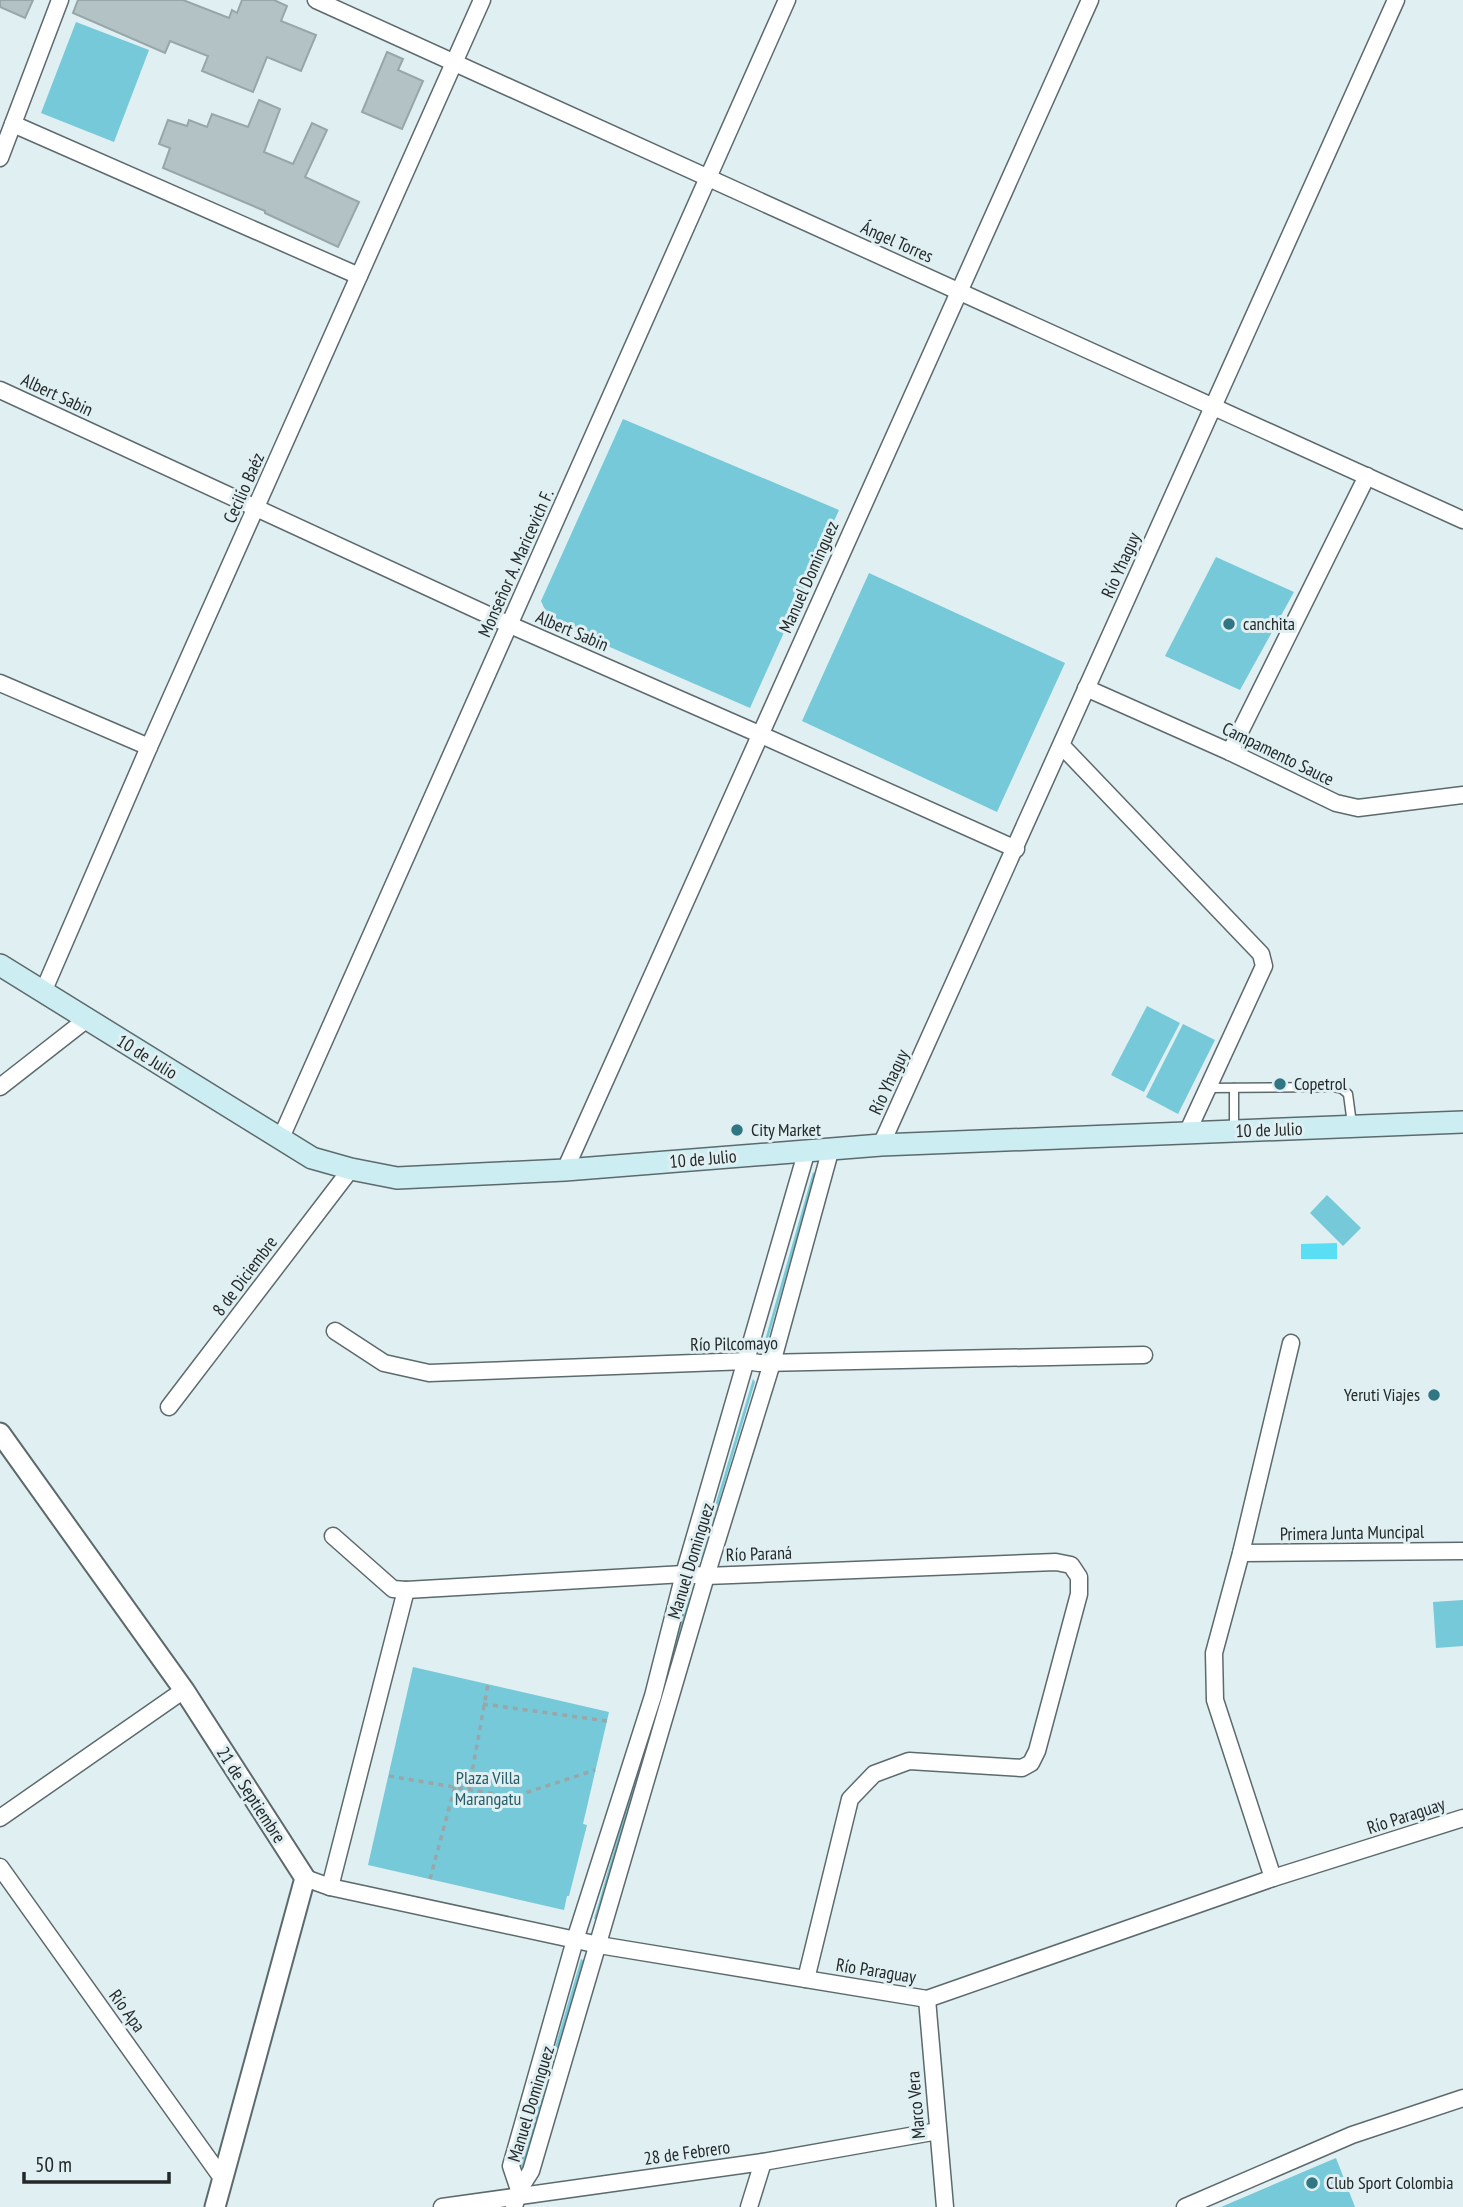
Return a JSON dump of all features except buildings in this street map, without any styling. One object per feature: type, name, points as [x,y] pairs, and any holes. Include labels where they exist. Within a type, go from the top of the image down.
[{"type":"main road","name":"10 de Julio","points":[[0,965],[312,1158],[397,1178],[565,1170],[881,1145],[1463,1122]]},
{"type":"street","points":[[0,158],[60,0]]},
{"type":"street","name":"Ángel Torres","points":[[316,0],[1463,520]]},
{"type":"street","name":"Cecilio Baéz","points":[[43,992],[149,747],[482,0]]},
{"type":"street","name":"Monseñor A. Maricevich F.","points":[[280,1140],[787,0]]},
{"type":"street","name":"Manuel Dominguez","points":[[565,1170],[1090,0]]},
{"type":"street","name":"Río Yhaguy","points":[[881,1145],[1396,0]]},
{"type":"street","points":[[13,124],[359,276]]},
{"type":"street","name":"Albert Sabin","points":[[0,390],[510,625],[1016,849]]},
{"type":"street","points":[[1230,752],[1367,476]]},
{"type":"street","points":[[0,683],[149,747]]},
{"type":"street","name":"Campamento Sauce","points":[[1086,688],[1336,803],[1359,808],[1463,795]]},
{"type":"street","points":[[1062,746],[1261,954],[1264,966],[1187,1133]]},
{"type":"street","points":[[0,1087],[87,1019]]},
{"type":"street","name":"Manuel Dominguez","points":[[516,2198],[531,2171],[599,1945],[706,1576],[772,1363],[831,1148]]},
{"type":"street","name":"Manuel Dominguez","points":[[516,2198],[511,2166],[575,1940],[653,1696],[684,1574],[807,1150]]},
{"type":"street","name":"8 de Diciembre","points":[[169,1407],[351,1169]]},
{"type":"street","name":"Río Pilcomayo","points":[[335,1331],[384,1363],[429,1373],[747,1361],[772,1363],[1144,1355]]},
{"type":"street","points":[[1273,1878],[1215,1700],[1214,1653],[1241,1553],[1290,1343]]},
{"type":"street","name":"21 de Septiembre","points":[[0,1434],[184,1690],[305,1878]]},
{"type":"street","points":[[330,1887],[406,1590],[393,1589],[333,1536]]},
{"type":"street","name":"Primera Junta Muncipal","points":[[1241,1553],[1463,1551]]},
{"type":"street","name":"Río Paraná","points":[[406,1590],[684,1574],[706,1576],[1056,1562],[1071,1565],[1079,1577],[1079,1594],[1037,1751],[1031,1763],[1022,1768],[909,1761],[874,1774],[850,1799],[806,1979]]},
{"type":"street","points":[[0,1818],[184,1690]]},
{"type":"street","name":"Río Paraguay","points":[[305,1878],[330,1887],[599,1945],[927,1999],[1273,1878],[1463,1818]]},
{"type":"street","name":"Río Apa","points":[[0,1867],[222,2178]]},
{"type":"street","points":[[215,2207],[305,1878]]},
{"type":"street","name":"Marco Vera","points":[[927,1999],[945,2207]]},
{"type":"street","points":[[1185,2207],[1352,2135],[1463,2098]]},
{"type":"street","name":"28 de Febrero","points":[[442,2207],[763,2162],[938,2131]]},
{"type":"street","points":[[749,2207],[763,2162]]},
{"type":"lane","points":[[1208,1088],[1342,1089],[1348,1094],[1353,1127]]},
{"type":"lane","points":[[1234,1088],[1234,1130]]},
{"type":"path","points":[[469,1789],[488,1684]]},
{"type":"path","points":[[483,1704],[607,1721]]},
{"type":"path","points":[[388,1776],[513,1797],[595,1770]]},
{"type":"path","points":[[430,1879],[455,1786]]},
{"type":"green space","points":[[76,22],[149,50],[114,142],[41,113]]},
{"type":"green space","points":[[623,419],[839,510],[750,708],[550,621],[541,601]]},
{"type":"green space","name":"canchita","points":[[1216,557],[1294,592],[1240,690],[1165,656]]},
{"type":"green space","points":[[869,573],[1065,663],[997,812],[802,721]]},
{"type":"green space","points":[[1147,1006],[1180,1023],[1144,1092],[1111,1075]]},
{"type":"green space","points":[[1183,1024],[1215,1040],[1178,1114],[1146,1097]]},
{"type":"green space","points":[[813,1172],[815,1175],[768,1339],[765,1340]]},
{"type":"green space","points":[[1327,1195],[1361,1228],[1343,1246],[1310,1213]]},
{"type":"green space","points":[[753,1379],[755,1382],[702,1558],[700,1556]]},
{"type":"green space","points":[[691,1597],[598,1918],[594,1919],[687,1598]]},
{"type":"green space","points":[[1463,1600],[1463,1646],[1436,1648],[1433,1602]]},
{"type":"green space","name":"Plaza Villa Marangatu","points":[[413,1667],[609,1712],[583,1824],[587,1825],[564,1910],[368,1865]]},
{"type":"green space","points":[[581,1959],[585,1961],[523,2168],[520,2166]]},
{"type":"green space","name":"Club Sport Colombia","points":[[1336,2158],[1355,2207],[1221,2207]]},
{"type":"shaded area","points":[[1337,1243],[1337,1259],[1301,1259],[1301,1244]]},
{"type":"place","name":"canchita","points":[[1229,624]]},
{"type":"place","name":"Copetrol","points":[[1280,1084]]},
{"type":"place","name":"City Market","points":[[737,1130]]},
{"type":"place","name":"Yeruti Viajes","points":[[1434,1395]]},
{"type":"place","name":"Club Sport Colombia","points":[[1312,2183]]}]
